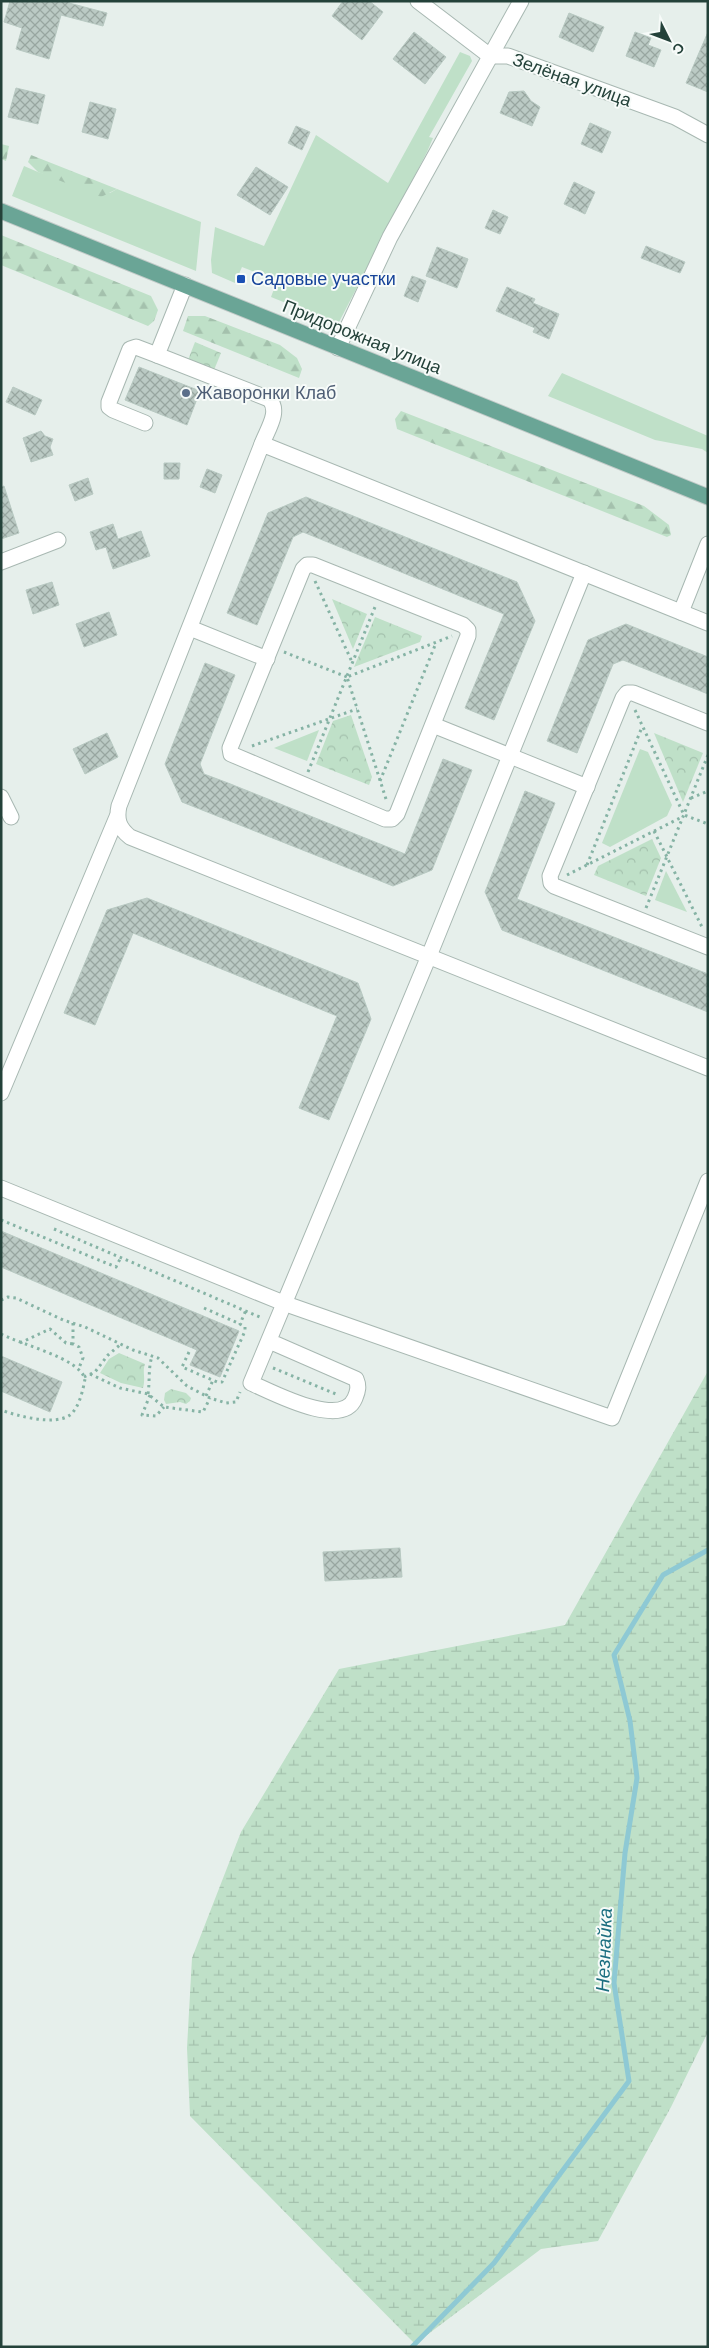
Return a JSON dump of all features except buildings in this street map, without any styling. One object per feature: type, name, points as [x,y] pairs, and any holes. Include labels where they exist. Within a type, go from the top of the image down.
[{"type":"main road","name":"Придорожная улица","points":[[1,211],[708,497]]},
{"type":"street","name":"Зелёная улица","points":[[418,1],[490,56],[499,55],[517,60],[674,117],[708,135]]},
{"type":"street","points":[[338,348],[390,237],[521,1]]},
{"type":"street","points":[[157,355],[185,285]]},
{"type":"street","points":[[1,1093],[117,817],[119,806],[275,411],[274,404],[269,399],[136,347],[130,349],[109,402],[109,407],[145,423]]},
{"type":"street","points":[[262,444],[708,623]]},
{"type":"street","points":[[1,562],[58,540]]},
{"type":"street","points":[[681,612],[708,544]]},
{"type":"street","points":[[307,565],[313,565],[463,625],[468,630],[468,636],[433,725],[397,814],[392,819],[385,819],[230,754],[230,748],[303,569],[307,565]]},
{"type":"street","points":[[269,1341],[350,1375],[358,1385],[354,1401],[345,1409],[313,1410],[252,1383],[269,1341],[286,1304],[429,956],[584,573]]},
{"type":"street","points":[[190,628],[269,653]]},
{"type":"street","points":[[708,723],[633,693],[627,694],[623,698],[550,876],[551,883],[554,886],[708,947]]},
{"type":"street","points":[[433,725],[587,787]]},
{"type":"street","points":[[1,797],[10,817]]},
{"type":"street","points":[[117,817],[123,831],[130,837],[708,1068]]},
{"type":"street","points":[[1,1188],[286,1304],[612,1418],[708,1181]]},
{"type":"path","points":[[307,565],[353,662]]},
{"type":"path","points":[[303,785],[381,592]]},
{"type":"path","points":[[269,653],[346,677],[468,630]]},
{"type":"path","points":[[380,782],[436,642]]},
{"type":"path","points":[[346,677],[392,819]]},
{"type":"path","points":[[627,694],[683,816]]},
{"type":"path","points":[[230,754],[357,708]]},
{"type":"path","points":[[587,865],[642,727]]},
{"type":"path","points":[[641,921],[708,755]]},
{"type":"path","points":[[690,798],[708,791]]},
{"type":"path","points":[[551,883],[683,816],[708,824]]},
{"type":"path","points":[[654,831],[704,930]]},
{"type":"path","points":[[1,1220],[116,1267],[121,1257]]},
{"type":"path","points":[[53,1228],[261,1316],[266,1322]]},
{"type":"path","points":[[1,1300],[8,1297],[16,1298],[121,1344],[158,1358],[187,1386],[208,1397],[226,1403],[236,1402],[243,1385]]},
{"type":"path","points":[[189,1352],[182,1367],[222,1382],[245,1331],[245,1327],[240,1324],[204,1308]]},
{"type":"path","points":[[240,1324],[246,1310]]},
{"type":"path","points":[[73,1323],[73,1344]]},
{"type":"path","points":[[20,1343],[50,1329],[66,1343],[79,1347],[84,1358],[79,1368]]},
{"type":"path","points":[[1,1334],[20,1343],[58,1356],[79,1368],[84,1377],[84,1387],[75,1409],[62,1419],[21,1418],[1,1410]]},
{"type":"path","points":[[84,1377],[90,1374],[121,1344]]},
{"type":"path","points":[[152,1356],[148,1368],[151,1376],[149,1395],[142,1415],[156,1416],[164,1407]]},
{"type":"path","points":[[260,1363],[344,1398]]},
{"type":"path","points":[[90,1374],[120,1388],[149,1395],[164,1407],[202,1412],[213,1380]]},
{"type":"green space","points":[[460,52],[470,56],[472,61],[429,137],[433,138],[427,152],[338,324],[271,297],[277,281],[242,267],[235,283],[212,273],[211,260],[215,227],[264,246],[316,135],[388,183]]},
{"type":"green space","points":[[1,144],[9,146],[6,161],[1,159]]},
{"type":"green space","points":[[31,155],[117,189],[101,197],[38,172],[28,162]]},
{"type":"green space","points":[[24,166],[38,172],[110,193],[117,189],[201,222],[196,271],[12,196]]},
{"type":"green space","points":[[1,235],[151,296],[158,310],[154,321],[148,326],[1,265]]},
{"type":"green space","points":[[188,316],[205,316],[280,345],[297,358],[302,369],[299,378],[183,331]]},
{"type":"green space","points":[[195,342],[221,353],[214,370],[188,360]]},
{"type":"green space","points":[[562,373],[708,436],[708,453],[702,449],[655,440],[548,396]]},
{"type":"green space","points":[[401,411],[644,506],[669,525],[671,535],[667,537],[397,429],[395,419]]},
{"type":"green space","points":[[332,599],[367,614],[353,649]]},
{"type":"green space","points":[[375,617],[422,636],[420,642],[354,667]]},
{"type":"green space","points":[[351,715],[372,777],[369,785],[316,764],[333,721]]},
{"type":"green space","points":[[319,730],[307,761],[274,748]]},
{"type":"green space","points":[[654,733],[703,753],[683,802]]},
{"type":"green space","points":[[640,749],[648,752],[672,805],[667,816],[610,847],[602,843]]},
{"type":"green space","points":[[652,839],[661,858],[646,896],[594,875],[598,866]]},
{"type":"green space","points":[[666,871],[687,912],[655,900]]},
{"type":"green space","points":[[119,1353],[145,1364],[143,1388],[121,1383],[100,1373],[109,1359]]},
{"type":"green space","points":[[708,1371],[708,2032],[671,2107],[598,2241],[541,2249],[415,2344],[190,2116],[187,2048],[192,1958],[241,1832],[339,1669],[565,1625]]},
{"type":"green space","points":[[171,1389],[186,1393],[191,1398],[190,1401],[186,1404],[180,1402],[166,1404],[164,1400],[165,1393]]},
{"type":"waterway","name":"Незнайка","points":[[412,2347],[494,2263],[629,2081],[614,1983],[625,1853],[637,1778],[630,1721],[614,1655],[663,1575],[708,1550]]},
{"type":"place","name":"Садовые участки","points":[[241,279]]},
{"type":"place","name":"Жаворонки Клаб","points":[[186,393]]}]
